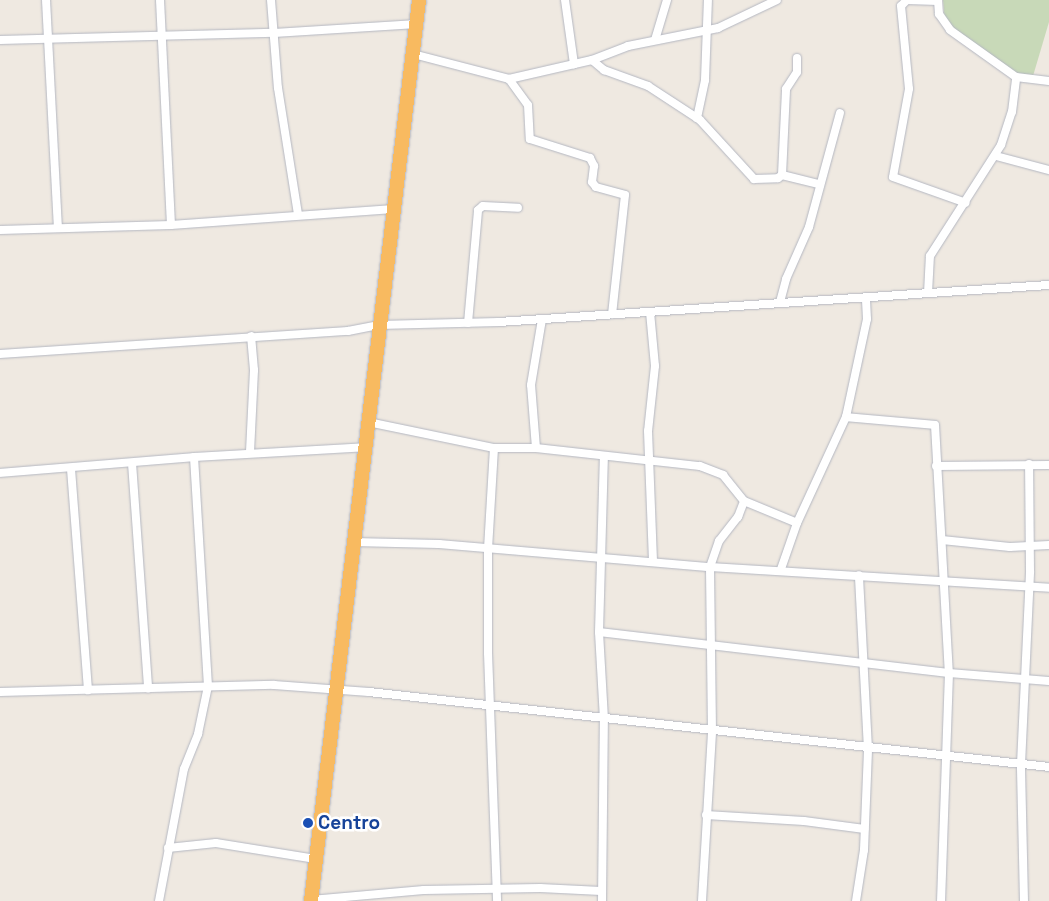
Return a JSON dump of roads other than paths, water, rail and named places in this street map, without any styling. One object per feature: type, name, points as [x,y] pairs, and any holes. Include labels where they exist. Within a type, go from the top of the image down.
[{"type":"highway","points":[[311,901],[419,0]]},
{"type":"street","points":[[46,0],[58,226]]},
{"type":"street","points":[[160,0],[171,225]]},
{"type":"street","points":[[271,0],[278,88],[298,214]]},
{"type":"street","points":[[565,0],[574,64]]},
{"type":"street","points":[[655,40],[667,0]]},
{"type":"street","points":[[697,118],[705,80],[708,0]]},
{"type":"street","points":[[966,203],[893,177],[910,88],[901,6],[907,0],[938,1],[939,14],[950,30],[1016,77],[1049,82]]},
{"type":"street","points":[[413,54],[510,80],[592,60],[655,40],[708,30],[733,23],[774,1]]},
{"type":"street","points":[[0,40],[163,38],[416,24]]},
{"type":"street","points":[[782,175],[782,126],[786,89],[797,72],[797,58]]},
{"type":"street","points":[[592,60],[604,70],[648,86],[697,118],[754,179],[778,178],[782,175],[819,184]]},
{"type":"street","points":[[928,293],[930,256],[996,156],[1012,112],[1016,77]]},
{"type":"street","points":[[510,80],[528,105],[530,140],[590,158],[594,166],[592,182],[596,187],[625,195],[612,314]]},
{"type":"street","points":[[780,302],[786,279],[808,227],[840,113]]},
{"type":"street","points":[[996,156],[1049,170]]},
{"type":"street","points":[[468,323],[478,210],[483,206],[518,208]]},
{"type":"street","points":[[0,230],[58,226],[171,225],[298,214],[393,209]]},
{"type":"street","points":[[0,354],[348,331],[379,325],[542,319],[780,302],[1049,286]]},
{"type":"street","points":[[781,569],[797,523],[846,417],[867,319],[866,297]]},
{"type":"street","points":[[650,312],[655,366],[648,432],[653,562]]},
{"type":"street","points":[[536,448],[531,385],[542,319]]},
{"type":"street","points":[[250,336],[254,370],[250,452]]},
{"type":"street","points":[[846,417],[882,422],[933,424],[942,540],[949,672],[941,901]]},
{"type":"street","points":[[368,422],[494,448],[536,448],[650,460],[711,469],[723,475],[744,501],[797,523]]},
{"type":"street","points":[[0,473],[132,464],[250,452],[365,447]]},
{"type":"street","points":[[494,448],[488,549],[489,706],[497,901]]},
{"type":"street","points":[[602,901],[604,719],[599,632],[604,456]]},
{"type":"street","points":[[159,901],[184,769],[198,734],[208,686],[194,457]]},
{"type":"street","points":[[132,464],[148,688]]},
{"type":"street","points":[[1024,901],[1021,764],[1023,679],[1030,547],[1030,464]]},
{"type":"street","points":[[936,466],[1049,465]]},
{"type":"street","points":[[71,469],[88,690]]},
{"type":"street","points":[[702,901],[712,732],[709,646],[710,567],[719,541],[738,517],[744,501]]},
{"type":"street","points":[[942,540],[1030,547],[1049,545]]},
{"type":"street","points":[[353,542],[438,544],[710,567],[781,569],[859,575],[943,584],[1049,588]]},
{"type":"street","points":[[856,901],[864,829],[868,749],[866,663],[859,575]]},
{"type":"street","points":[[599,632],[709,646],[1049,681]]},
{"type":"street","points":[[0,692],[274,685],[336,689],[712,732],[1049,767]]},
{"type":"street","points":[[706,815],[804,821],[864,829]]},
{"type":"street","points":[[168,848],[216,843],[316,859]]},
{"type":"street","points":[[311,901],[424,890],[496,891],[540,888],[602,891]]},
{"type":"place","name":"Centro","points":[[308,823]]}]
